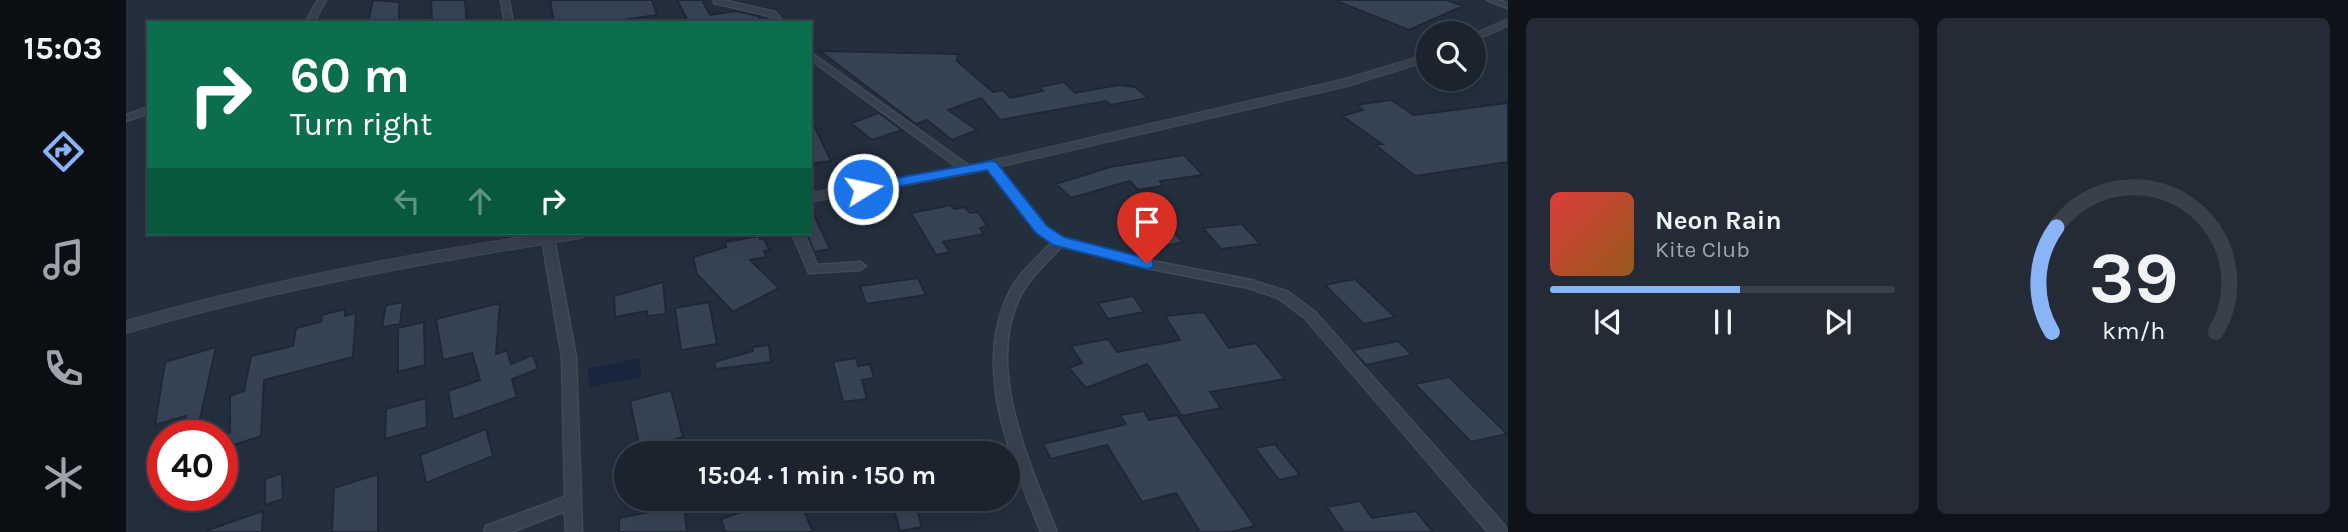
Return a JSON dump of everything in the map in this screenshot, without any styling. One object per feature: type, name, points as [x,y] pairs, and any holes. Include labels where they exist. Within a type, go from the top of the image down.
[{"type":"street","points":[[310,21],[322,0]]},
{"type":"street","points":[[505,0],[509,21]]},
{"type":"street","points":[[1491,0],[1508,6]]},
{"type":"street","points":[[717,1],[772,14],[778,21]]},
{"type":"street","points":[[1486,32],[1508,22]]},
{"type":"street","points":[[812,56],[968,170]]},
{"type":"street","points":[[812,198],[991,165],[1348,82],[1416,61]]},
{"type":"street","points":[[126,118],[147,111]]},
{"type":"street","points":[[991,165],[1042,230],[1059,241],[1147,264],[1251,284],[1283,295],[1310,315],[1499,532]]},
{"type":"street","points":[[126,327],[313,277],[547,235],[569,357],[574,532]]},
{"type":"street","points":[[799,235],[813,270],[860,266]]},
{"type":"street","points":[[1049,532],[1026,477],[1008,413],[999,363],[1003,327],[1017,291],[1059,241]]},
{"type":"street","points":[[492,532],[573,501]]},
{"type":"water","points":[[639,358],[642,377],[590,387],[588,369]]},
{"type":"building","points":[[373,0],[399,2],[397,21],[368,21]]},
{"type":"building","points":[[431,0],[465,0],[467,21],[432,21]]},
{"type":"building","points":[[550,0],[652,0],[657,15],[616,21],[554,21]]},
{"type":"building","points":[[677,0],[702,0],[710,15],[736,11],[758,16],[761,21],[688,21]]},
{"type":"building","points":[[1334,0],[1447,0],[1463,6],[1429,21],[1416,21],[1416,27],[1409,30]]},
{"type":"building","points":[[820,51],[958,54],[957,61],[993,92],[1003,90],[1010,98],[1043,91],[1039,87],[1064,82],[1075,93],[1118,85],[1135,87],[1148,98],[1110,105],[1106,101],[1000,120],[981,98],[948,110],[977,130],[952,140],[927,120],[916,124]]},
{"type":"building","points":[[1391,100],[1414,115],[1508,103],[1508,162],[1415,176],[1375,145],[1382,144],[1342,116],[1363,110],[1357,106],[1362,104]]},
{"type":"building","points":[[879,113],[902,130],[872,140],[851,123]]},
{"type":"building","points":[[812,121],[831,161],[812,164]]},
{"type":"building","points":[[1184,155],[1203,175],[1160,181],[1163,186],[1138,190],[1130,181],[1071,198],[1056,184],[1110,167]]},
{"type":"building","points":[[951,205],[954,209],[965,207],[970,213],[978,212],[987,226],[980,228],[984,234],[943,242],[950,252],[936,255],[911,213]]},
{"type":"building","points":[[1151,208],[1183,242],[1152,249],[1121,215]]},
{"type":"building","points":[[812,210],[830,249],[814,252],[808,235],[812,235]]},
{"type":"building","points":[[1242,224],[1260,244],[1221,249],[1203,228]]},
{"type":"building","points":[[759,236],[760,239],[764,238],[769,250],[764,251],[766,257],[750,260],[779,288],[733,312],[697,274],[693,257],[726,247],[725,242]]},
{"type":"building","points":[[918,278],[926,295],[866,304],[860,286]]},
{"type":"building","points":[[1355,279],[1395,317],[1364,324],[1325,285]]},
{"type":"building","points":[[663,282],[666,314],[647,316],[647,311],[615,317],[614,296]]},
{"type":"building","points":[[1133,296],[1144,312],[1108,319],[1098,303]]},
{"type":"building","points":[[403,302],[400,324],[382,327],[386,305]]},
{"type":"building","points":[[709,302],[717,344],[681,350],[675,308]]},
{"type":"building","points":[[500,303],[496,354],[507,350],[511,364],[533,355],[538,369],[512,379],[517,397],[453,420],[448,391],[480,380],[472,353],[443,360],[436,319]]},
{"type":"building","points":[[345,309],[345,316],[356,313],[353,357],[264,380],[261,436],[238,444],[238,420],[230,420],[230,396],[244,391],[251,356],[293,346],[296,328],[321,322],[322,315]]},
{"type":"building","points":[[1204,312],[1229,348],[1256,343],[1285,379],[1210,392],[1221,408],[1182,416],[1147,364],[1086,388],[1069,368],[1082,363],[1071,346],[1108,339],[1117,352],[1180,340],[1165,316]]},
{"type":"building","points":[[424,322],[425,365],[398,372],[398,328]]},
{"type":"building","points":[[1398,341],[1412,355],[1366,365],[1352,350]]},
{"type":"building","points":[[769,345],[771,362],[716,369],[714,362],[753,351],[753,347]]},
{"type":"building","points":[[216,347],[200,420],[185,420],[186,416],[172,420],[156,420],[165,362]]},
{"type":"building","points":[[856,358],[858,366],[870,364],[874,378],[862,380],[867,399],[843,402],[833,362]]},
{"type":"building","points":[[1449,377],[1507,434],[1471,442],[1415,384]]},
{"type":"building","points":[[671,390],[683,437],[670,441],[638,441],[630,401]]},
{"type":"building","points":[[426,398],[427,427],[385,439],[386,409]]},
{"type":"building","points":[[1144,411],[1149,420],[1177,415],[1255,526],[1230,532],[1200,532],[1176,493],[1142,502],[1107,445],[1051,459],[1043,444],[1126,424],[1120,415]]},
{"type":"building","points":[[486,429],[493,456],[426,483],[420,455]]},
{"type":"building","points":[[1275,444],[1300,475],[1279,480],[1255,448]]},
{"type":"building","points":[[282,473],[283,499],[265,505],[265,479]]},
{"type":"building","points":[[378,474],[378,532],[332,532],[334,488]]},
{"type":"building","points":[[1360,501],[1372,518],[1416,511],[1433,532],[1344,532],[1327,507]]},
{"type":"building","points":[[263,511],[262,532],[208,532],[208,530]]},
{"type":"building","points":[[654,511],[685,511],[687,532],[619,532],[619,518]]},
{"type":"building","points":[[745,511],[804,511],[813,532],[725,532],[721,519]]},
{"type":"building","points":[[894,511],[917,511],[922,527],[900,531]]},
{"type":"route","points":[[863,189],[991,165],[1042,230],[1059,241],[1147,264]]}]
